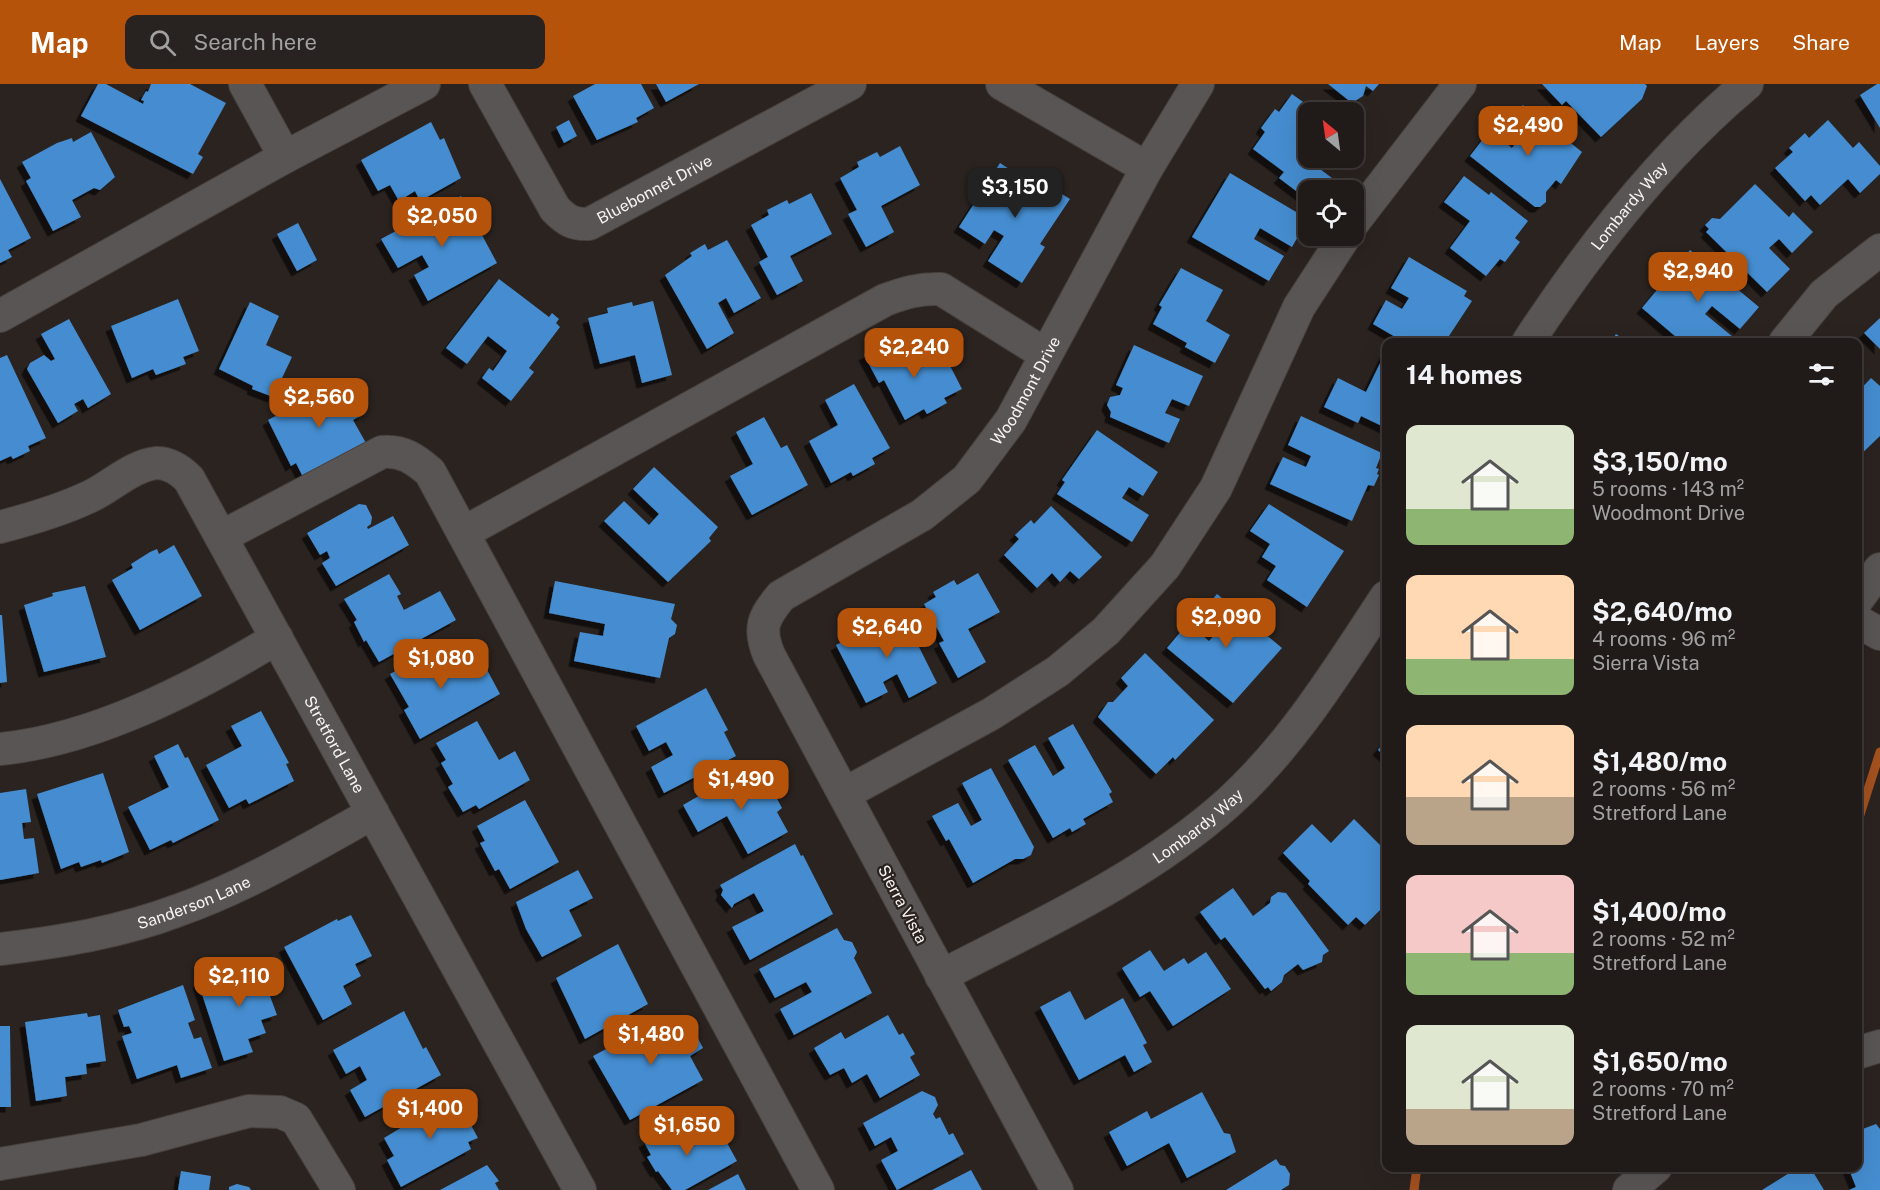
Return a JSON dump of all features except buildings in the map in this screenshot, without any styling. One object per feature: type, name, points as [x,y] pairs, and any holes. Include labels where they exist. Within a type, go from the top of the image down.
[{"type":"street","points":[[245,84],[285,157]]},
{"type":"street","points":[[0,316],[285,157],[424,84]]},
{"type":"street","name":"Bluebonnet Drive","points":[[485,84],[555,209],[566,221],[577,225],[589,224],[850,84]]},
{"type":"street","points":[[1002,84],[1147,168]]},
{"type":"street","name":"Woodmont Drive","points":[[765,615],[781,596],[922,515],[949,496],[967,479],[1011,420],[1147,168],[1198,84]]},
{"type":"street","points":[[1364,209],[1460,84]]},
{"type":"street","name":"Lombardy Way","points":[[1531,338],[1553,304],[1618,218],[1685,142],[1747,84]]},
{"type":"street","points":[[844,795],[991,714],[1058,671],[1106,631],[1165,566],[1216,488],[1299,308],[1339,246]]},
{"type":"street","points":[[1788,338],[1824,294],[1880,250]]},
{"type":"street","points":[[463,533],[885,300],[922,288],[941,289],[1045,354]]},
{"type":"street","points":[[221,537],[382,452],[395,451],[415,459],[430,472],[818,1190]]},
{"type":"street","name":"Stretford Lane","points":[[0,527],[31,519],[91,496],[144,466],[158,463],[171,466],[189,479],[580,1190]]},
{"type":"street","points":[[1862,593],[1880,569]]},
{"type":"street","name":"Lombardy Way","points":[[941,976],[1113,884],[1162,853],[1229,802],[1291,735],[1382,603]]},
{"type":"street","name":"Sierra Vista","points":[[765,615],[763,641],[769,656],[1056,1190]]},
{"type":"street","points":[[1862,624],[1880,634]]},
{"type":"street","points":[[0,749],[34,746],[70,736],[153,703],[214,676],[276,638]]},
{"type":"street","name":"Sanderson Lane","points":[[0,949],[100,934],[181,910],[299,854],[373,813]]},
{"type":"street","points":[[1862,1051],[1880,1046]]},
{"type":"street","points":[[0,1164],[141,1140],[249,1111],[280,1112],[296,1119],[339,1190]]},
{"type":"street","points":[[1629,1190],[1650,1172]]},
{"type":"waterway","points":[[1862,808],[1880,752]]},
{"type":"waterway","points":[[1414,1190],[1416,1172]]}]
